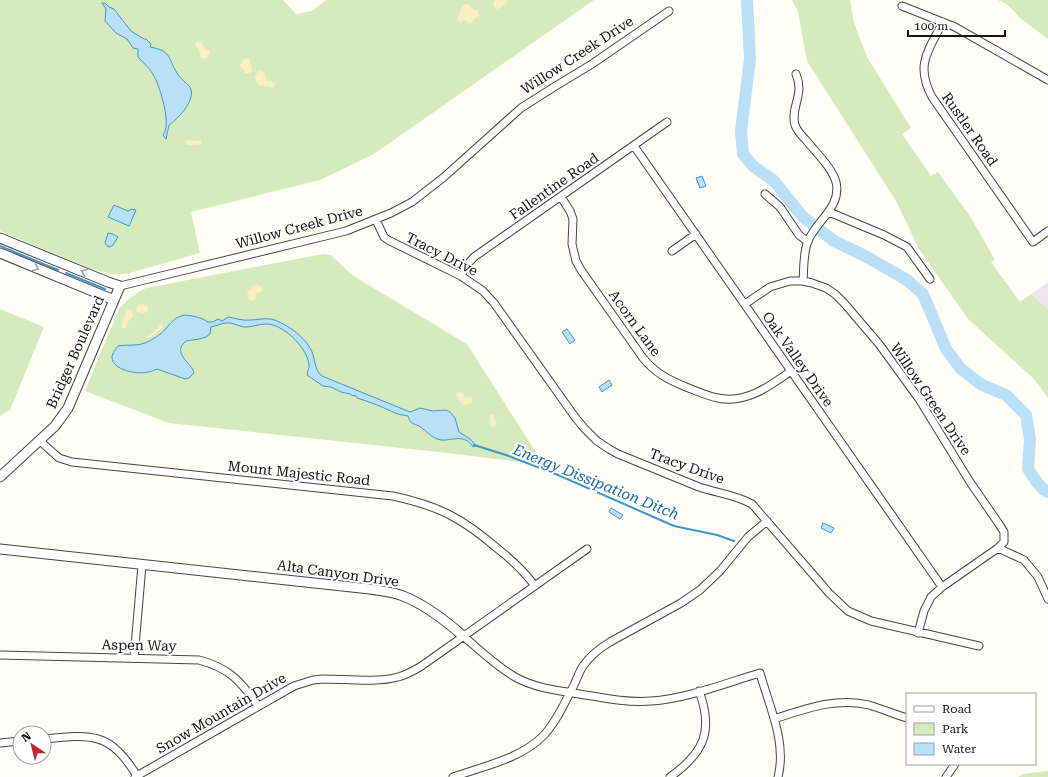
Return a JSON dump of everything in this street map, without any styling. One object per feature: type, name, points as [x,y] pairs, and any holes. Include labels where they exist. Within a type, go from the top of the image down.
[{"type":"street","points":[[902,6],[943,22],[1048,80]]},
{"type":"street","name":"Willow Creek Drive","points":[[120,286],[346,231],[376,220],[412,202],[429,189],[521,108],[592,64],[669,11]]},
{"type":"street","name":"Rustler Road","points":[[943,22],[927,52],[924,62],[926,85],[932,97],[1033,242],[1048,231]]},
{"type":"street","points":[[796,74],[800,89],[795,115],[795,125],[801,135],[829,169],[836,184],[833,206],[809,239],[803,281]]},
{"type":"street","name":"Fallentine Road","points":[[461,276],[466,266],[474,257],[667,122]]},
{"type":"street","name":"Oak Valley Drive","points":[[634,146],[942,587]]},
{"type":"street","points":[[764,194],[780,207],[799,234],[809,239]]},
{"type":"street","name":"Acorn Lane","points":[[561,197],[573,219],[573,253],[581,270],[650,367],[669,380],[719,399],[751,396],[791,371]]},
{"type":"street","points":[[828,212],[884,235],[907,247],[930,279]]},
{"type":"street","name":"Tracy Drive","points":[[376,220],[384,237],[388,240],[461,276],[482,291],[494,303],[575,417],[597,441],[618,454],[699,487],[744,500],[752,504],[829,593],[848,611],[871,621],[979,646]]},
{"type":"street","points":[[672,251],[696,234]]},
{"type":"street","points":[[0,238],[120,286]]},
{"type":"street","points":[[0,253],[114,300]]},
{"type":"street","name":"Willow Green Drive","points":[[744,304],[770,287],[790,281],[803,281],[826,288],[840,298],[862,322],[900,371],[934,421],[970,482],[1004,532],[1004,542],[998,548]]},
{"type":"street","name":"Bridger Boulevard","points":[[0,477],[55,426],[68,408],[120,286]]},
{"type":"street","name":"Mount Majestic Road","points":[[40,441],[59,458],[72,462],[393,496],[416,501],[438,508],[458,518],[478,531],[522,569],[535,586]]},
{"type":"street","points":[[453,777],[506,759],[532,745],[552,726],[559,715],[583,665],[600,648],[681,603],[700,590],[720,571],[748,537],[767,521]]},
{"type":"street","points":[[918,633],[927,604],[931,597],[942,587],[998,548],[1024,560],[1040,580],[1048,599]]},
{"type":"street","name":"Alta Canyon Drive","points":[[0,549],[370,589],[403,596],[433,612],[513,676],[525,682],[540,687],[618,701],[635,702],[669,699],[760,673],[774,719]]},
{"type":"street","name":"Snow Mountain Drive","points":[[136,776],[294,686],[313,680],[323,679],[386,679],[398,677],[420,667],[587,549]]},
{"type":"street","points":[[134,658],[142,565]]},
{"type":"street","name":"Aspen Way","points":[[0,655],[198,660],[213,664],[226,670],[237,678],[258,706]]},
{"type":"street","points":[[670,777],[694,757],[704,737],[705,715],[703,701],[699,691]]},
{"type":"street","points":[[778,777],[780,765],[780,745],[774,719],[815,706],[842,702],[869,706],[906,718]]},
{"type":"street","points":[[52,738],[86,736],[107,742],[122,754],[136,776]]},
{"type":"street","points":[[0,743],[12,742]]},
{"type":"street","points":[[946,777],[954,765]]},
{"type":"shaded area","points":[[1048,282],[1048,309],[1031,294]]},
{"type":"green space","points":[[0,0],[283,0],[296,14],[312,11],[326,0],[594,0],[374,154],[320,180],[191,212],[200,253],[126,274],[113,274],[94,270],[0,231]]},
{"type":"green space","points":[[792,0],[850,0],[854,23],[867,57],[911,128],[902,134],[931,176],[938,172],[970,216],[995,260],[991,262],[1020,302],[1031,294],[1048,309],[1048,398],[1034,379],[968,319],[919,249],[896,201],[807,61],[798,12]]},
{"type":"green space","points":[[998,0],[1048,0],[1048,39],[1020,18],[1008,5]]},
{"type":"green space","points":[[323,254],[331,255],[352,275],[467,344],[544,465],[439,452],[169,423],[85,391],[119,309],[131,297],[142,290]]},
{"type":"green space","points":[[0,309],[44,327],[10,410],[0,416]]},
{"type":"green space","points":[[1048,771],[1048,777],[1018,777],[1023,774]]},
{"type":"sand","points":[[495,0],[508,0],[507,3],[497,9],[493,6]]},
{"type":"sand","points":[[463,5],[469,5],[471,9],[478,10],[479,16],[475,18],[471,24],[465,20],[460,23],[457,19]]},
{"type":"sand","points":[[197,41],[201,41],[203,47],[210,51],[207,58],[203,59],[200,57],[199,50],[195,44]]},
{"type":"sand","points":[[247,58],[250,59],[250,65],[252,68],[251,73],[245,73],[244,69],[241,68],[240,65],[243,60]]},
{"type":"sand","points":[[259,71],[264,73],[267,81],[275,82],[274,87],[260,86],[255,78]]},
{"type":"sand","points":[[187,139],[195,141],[201,140],[202,143],[198,145],[187,145],[185,142]]},
{"type":"sand","points":[[256,284],[262,287],[262,291],[256,293],[255,299],[252,301],[249,299],[247,290],[251,289],[253,285]]},
{"type":"sand","points":[[139,304],[146,305],[148,311],[143,313],[137,312],[136,308]]},
{"type":"sand","points":[[129,309],[132,311],[133,317],[128,321],[126,328],[122,328],[121,325],[125,317],[126,310]]},
{"type":"sand","points":[[163,324],[163,328],[149,338],[146,337],[154,332],[155,329],[158,329],[160,325]]},
{"type":"sand","points":[[461,392],[465,398],[471,397],[472,403],[465,405],[461,403],[456,395],[457,393]]},
{"type":"sand","points":[[491,414],[495,415],[494,419],[497,423],[494,427],[490,426]]},
{"type":"water","points":[[102,3],[105,3],[114,9],[131,31],[146,39],[151,44],[150,47],[162,50],[166,53],[178,75],[190,87],[191,97],[189,103],[181,114],[169,125],[166,139],[163,135],[165,130],[166,115],[159,88],[154,76],[138,57],[138,49],[133,48],[127,39],[116,33],[105,21],[106,9]]},
{"type":"water","points":[[702,176],[706,186],[700,188],[696,178]]},
{"type":"water","points":[[114,205],[128,211],[132,209],[136,210],[129,226],[108,217]]},
{"type":"water","points":[[108,233],[118,237],[110,247],[105,243]]},
{"type":"water","points":[[185,315],[194,316],[208,322],[213,322],[218,319],[222,321],[228,317],[245,320],[271,319],[282,323],[298,334],[307,343],[312,352],[317,370],[322,376],[410,412],[420,408],[433,411],[446,410],[455,418],[459,432],[470,439],[475,446],[473,447],[466,440],[462,439],[438,439],[419,426],[413,424],[408,416],[397,414],[357,398],[355,395],[353,396],[331,387],[323,386],[307,375],[309,364],[307,357],[298,343],[286,331],[272,325],[263,324],[245,327],[231,323],[224,323],[211,327],[210,334],[206,337],[186,341],[182,345],[181,354],[194,373],[189,378],[185,379],[157,369],[143,373],[132,372],[120,368],[113,362],[112,356],[118,346],[138,345],[145,343],[161,333],[176,318]]},
{"type":"water","points":[[567,329],[575,340],[570,344],[562,332]]},
{"type":"water","points":[[609,380],[612,385],[602,392],[599,387]]},
{"type":"water","points":[[611,508],[623,515],[620,519],[609,512]]},
{"type":"water","points":[[823,523],[834,528],[831,533],[821,528]]},
{"type":"waterway","points":[[747,0],[750,59],[741,131],[743,154],[753,166],[774,181],[802,216],[834,241],[867,257],[907,280],[923,294],[946,349],[961,369],[982,385],[1006,395],[1026,415],[1030,439],[1028,469],[1036,481],[1048,492]]},
{"type":"waterway","name":"Energy Dissipation Ditch","points":[[0,246],[58,270]]},
{"type":"waterway","name":"Energy Dissipation Ditch","points":[[66,273],[105,289]]},
{"type":"waterway","name":"Energy Dissipation Ditch","points":[[474,445],[506,455],[558,475],[674,526],[717,535],[734,541]]}]
